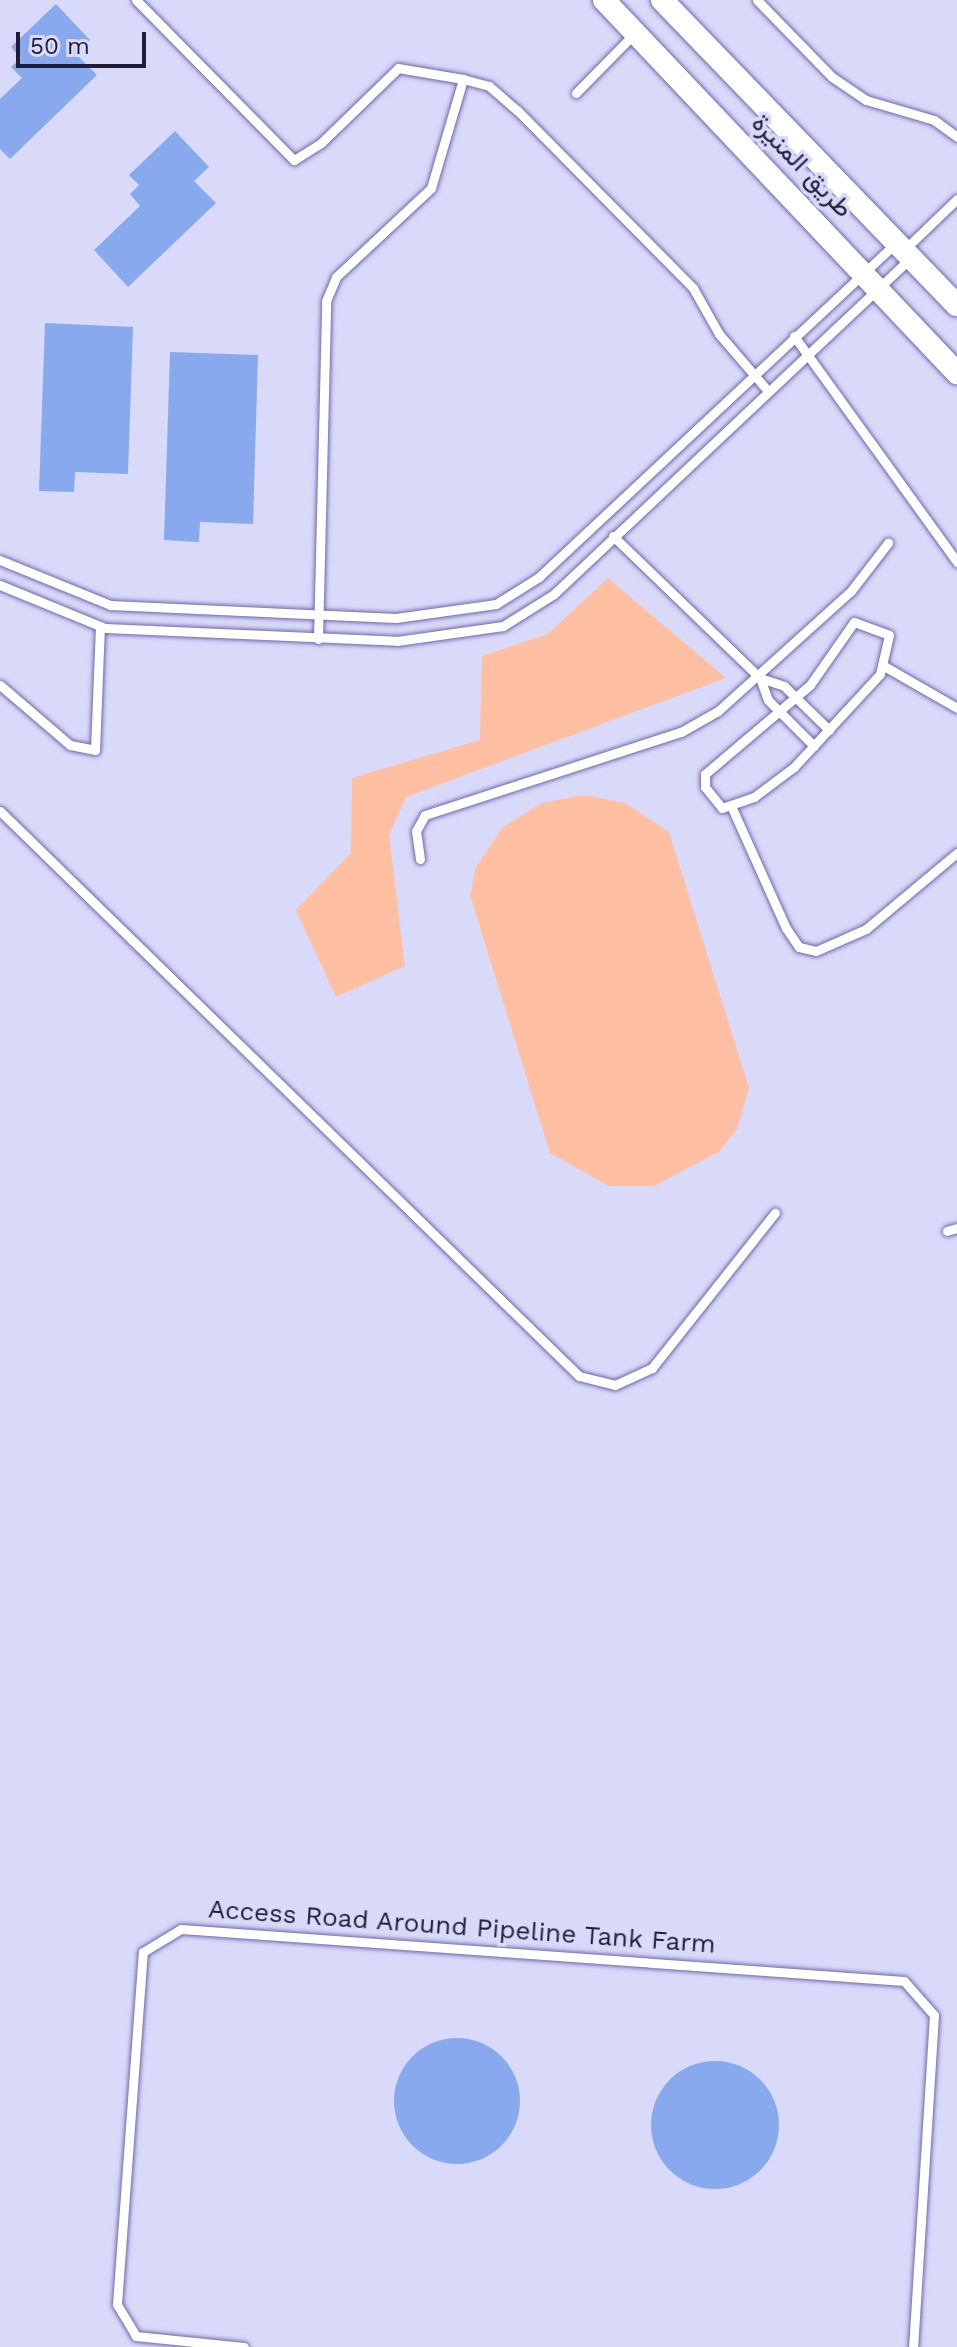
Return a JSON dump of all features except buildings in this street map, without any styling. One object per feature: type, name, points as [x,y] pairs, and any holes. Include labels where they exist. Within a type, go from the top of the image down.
[{"type":"street","name":"طريق المنيرة","points":[[604,0],[957,373]]},
{"type":"street","name":"طريق المنيرة","points":[[662,0],[957,305]]},
{"type":"lane","points":[[136,0],[294,160],[321,143],[398,68],[489,86],[517,110],[693,288],[768,391]]},
{"type":"lane","points":[[757,0],[832,77],[866,100],[934,120],[957,137]]},
{"type":"lane","points":[[576,93],[636,33]]},
{"type":"lane","points":[[318,639],[326,301],[346,266],[431,188],[463,79]]},
{"type":"lane","points":[[0,585],[100,626],[397,641],[503,626],[538,609],[809,354],[872,280],[957,199]]},
{"type":"lane","points":[[0,560],[110,605],[318,616],[459,613],[512,598],[794,336],[872,280],[904,250]]},
{"type":"lane","points":[[794,336],[957,562]]},
{"type":"lane","points":[[613,536],[760,678],[796,698],[829,730]]},
{"type":"lane","points":[[420,859],[416,831],[425,815],[681,732],[760,678],[851,591],[888,543]]},
{"type":"lane","points":[[732,808],[814,746],[884,666],[889,635],[854,622],[796,698],[705,774],[711,798],[732,808],[786,928],[799,947],[816,951],[866,929],[957,853]]},
{"type":"lane","points":[[0,685],[70,745],[95,750],[100,626]]},
{"type":"lane","points":[[884,666],[957,708]]},
{"type":"lane","points":[[760,678],[781,713],[814,746]]},
{"type":"lane","points":[[0,811],[579,1376],[615,1385],[652,1368],[775,1213]]},
{"type":"lane","name":"Access Road Around Pipeline Tank Farm","points":[[244,2347],[136,2336],[117,2304],[143,1952],[181,1929],[904,1981],[934,2015],[913,2347]]},
{"type":"shaded area","points":[[608,578],[726,678],[406,797],[389,835],[405,966],[336,997],[296,910],[351,853],[352,778],[480,740],[482,656],[548,634]]},
{"type":"shaded area","points":[[584,795],[625,803],[669,832],[749,1088],[737,1129],[719,1152],[654,1186],[609,1186],[550,1153],[470,895],[476,867],[502,828],[542,803]]}]
